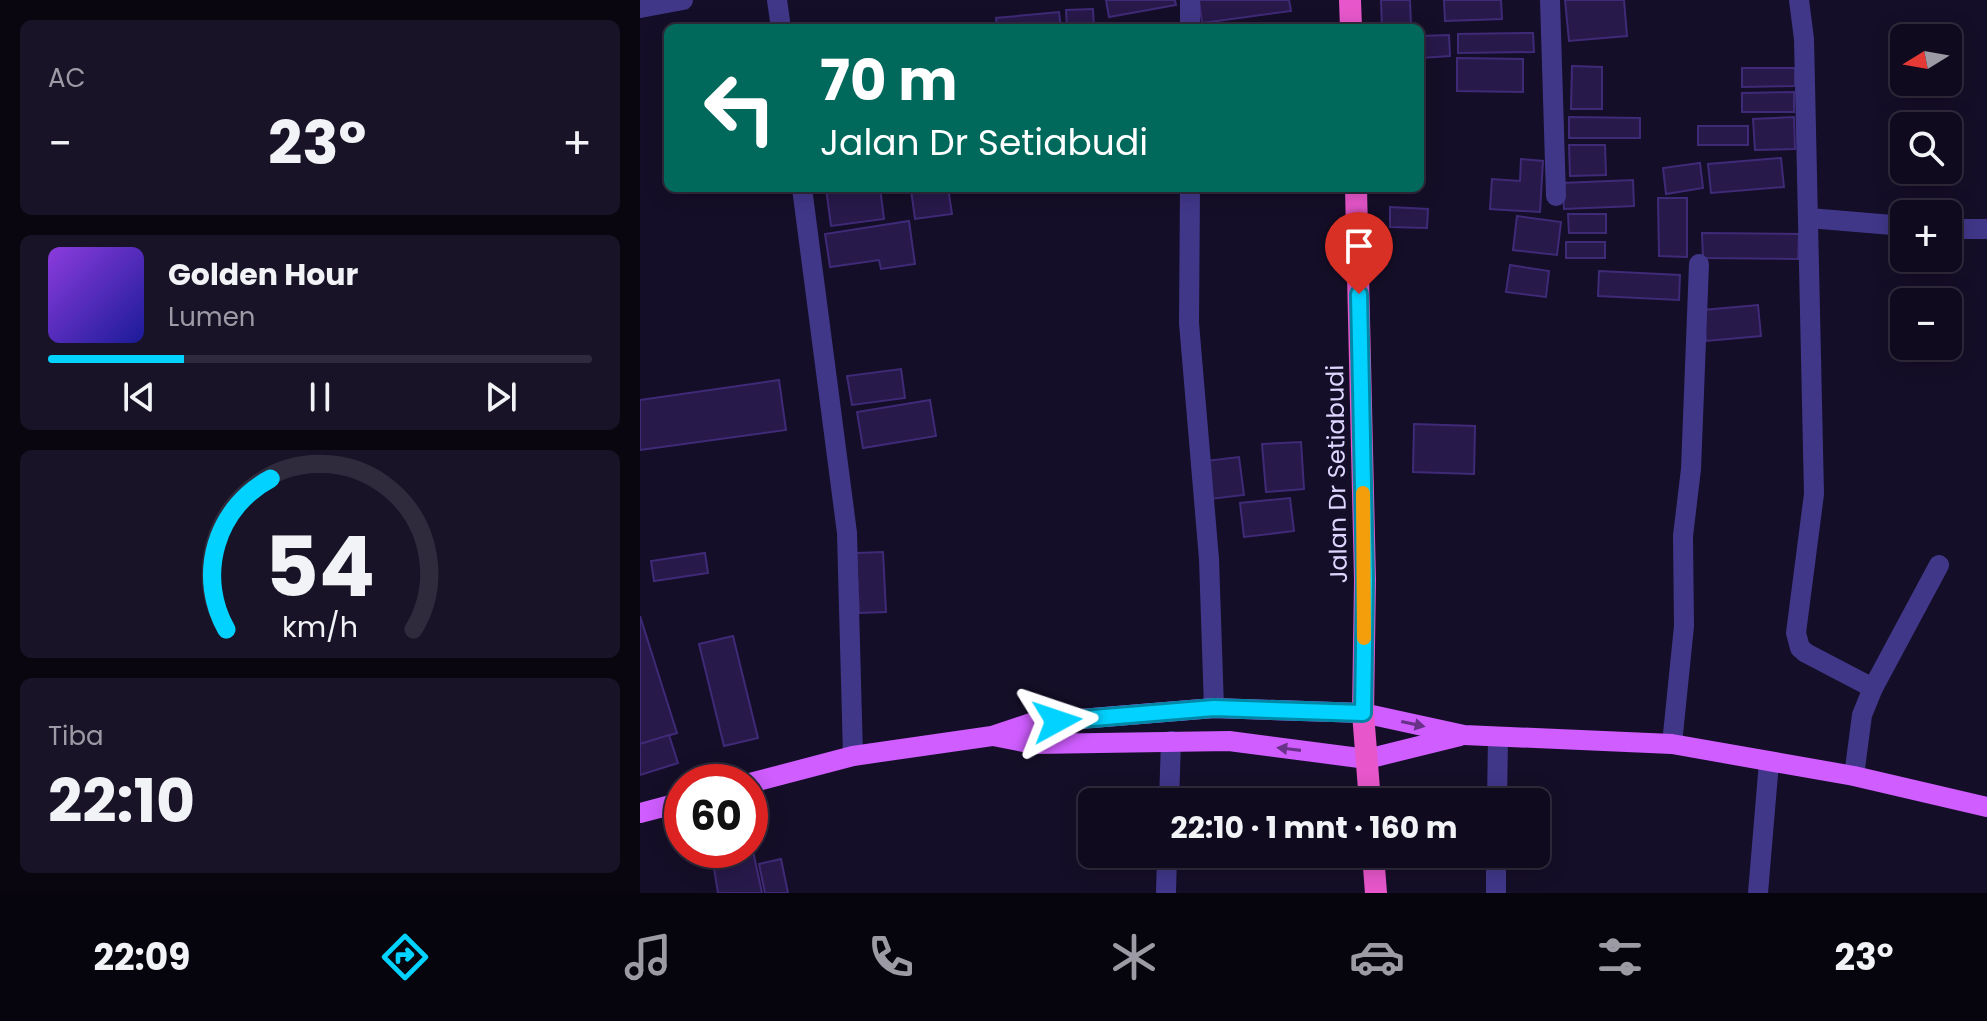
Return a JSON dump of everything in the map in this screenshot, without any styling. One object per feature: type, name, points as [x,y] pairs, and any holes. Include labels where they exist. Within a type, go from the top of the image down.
[{"type":"highway","points":[[1350,0],[1351,24]]},
{"type":"highway","name":"Jalan Dr Setiabudi","points":[[1356,192],[1365,564],[1363,713],[1369,788]]},
{"type":"highway","points":[[1374,868],[1376,893]]},
{"type":"main road","points":[[768,778],[853,756],[992,736],[1031,723],[1214,708],[1363,713],[1464,735],[1672,744],[1854,776],[1987,807]]},
{"type":"main road","points":[[992,736],[1034,744],[1229,741],[1367,759],[1464,735]]},
{"type":"main road","points":[[640,813],[664,807]]},
{"type":"street","points":[[640,8],[683,0]]},
{"type":"street","points":[[777,0],[780,24]]},
{"type":"street","points":[[1190,0],[1190,24]]},
{"type":"street","points":[[1550,0],[1556,196]]},
{"type":"street","points":[[1799,0],[1804,39],[1814,494],[1796,633],[1800,648],[1806,653],[1873,688]]},
{"type":"street","points":[[803,192],[847,533],[853,756]]},
{"type":"street","points":[[1190,192],[1189,323],[1209,559],[1214,708]]},
{"type":"street","points":[[1809,218],[1890,225]]},
{"type":"street","points":[[1962,229],[1987,229]]},
{"type":"street","points":[[1672,744],[1684,626],[1683,536],[1691,469],[1699,264]]},
{"type":"street","points":[[1854,776],[1862,715],[1873,688],[1939,565]]},
{"type":"street","points":[[1497,788],[1498,737]]},
{"type":"street","points":[[1169,788],[1171,741]]},
{"type":"street","points":[[1758,893],[1769,762]]},
{"type":"street","points":[[1166,893],[1167,868]]},
{"type":"street","points":[[1496,868],[1496,893]]},
{"type":"building","points":[[1106,0],[1175,0],[1176,5],[1109,17]]},
{"type":"building","points":[[1199,0],[1289,0],[1291,11],[1202,23]]},
{"type":"building","points":[[1381,0],[1410,0],[1411,24],[1382,24]]},
{"type":"building","points":[[1444,0],[1501,0],[1502,19],[1445,21]]},
{"type":"building","points":[[1565,0],[1624,0],[1627,36],[1569,41]]},
{"type":"building","points":[[1093,9],[1094,24],[1067,24],[1066,10]]},
{"type":"building","points":[[1059,12],[1060,24],[997,24],[996,18]]},
{"type":"building","points":[[1533,33],[1534,52],[1458,53],[1458,34]]},
{"type":"building","points":[[1449,35],[1450,56],[1424,58],[1424,36]]},
{"type":"building","points":[[1457,58],[1523,59],[1523,92],[1457,91]]},
{"type":"building","points":[[1572,66],[1602,67],[1602,109],[1571,109]]},
{"type":"building","points":[[1742,68],[1795,68],[1795,86],[1742,87]]},
{"type":"building","points":[[1794,92],[1794,112],[1742,112],[1742,93]]},
{"type":"building","points":[[1569,117],[1640,118],[1640,138],[1569,138]]},
{"type":"building","points":[[1794,117],[1795,149],[1755,150],[1753,119]]},
{"type":"building","points":[[1698,126],[1748,126],[1748,145],[1698,145]]},
{"type":"building","points":[[1569,145],[1605,145],[1606,175],[1570,176]]},
{"type":"building","points":[[1781,158],[1784,187],[1711,193],[1708,164]]},
{"type":"building","points":[[1521,159],[1543,161],[1540,212],[1490,209],[1492,179],[1520,181]]},
{"type":"building","points":[[1700,163],[1703,188],[1666,194],[1663,168]]},
{"type":"building","points":[[1633,180],[1634,206],[1564,209],[1562,183]]},
{"type":"building","points":[[827,192],[881,192],[884,219],[831,226]]},
{"type":"building","points":[[911,192],[949,192],[952,214],[915,219]]},
{"type":"building","points":[[1658,198],[1687,198],[1687,257],[1659,256]]},
{"type":"building","points":[[1390,207],[1428,209],[1427,228],[1390,227]]},
{"type":"building","points":[[1568,214],[1606,214],[1606,233],[1569,233]]},
{"type":"building","points":[[1517,216],[1561,222],[1557,255],[1513,250]]},
{"type":"building","points":[[909,221],[915,264],[881,269],[879,260],[830,267],[825,234]]},
{"type":"building","points":[[1702,233],[1799,234],[1798,259],[1703,258]]},
{"type":"building","points":[[1566,242],[1605,242],[1605,258],[1566,258]]},
{"type":"building","points":[[1510,265],[1549,271],[1546,297],[1506,292]]},
{"type":"building","points":[[1599,271],[1680,275],[1679,300],[1598,296]]},
{"type":"building","points":[[1758,305],[1761,336],[1706,341],[1703,310]]},
{"type":"building","points":[[901,369],[905,398],[852,405],[847,376]]},
{"type":"building","points":[[779,380],[786,430],[640,450],[640,400]]},
{"type":"building","points":[[930,400],[936,436],[863,448],[857,412]]},
{"type":"building","points":[[1414,424],[1475,426],[1474,474],[1413,472]]},
{"type":"building","points":[[1301,442],[1304,489],[1266,492],[1262,444]]},
{"type":"building","points":[[1239,457],[1244,495],[1210,499],[1205,461]]},
{"type":"building","points":[[1290,498],[1294,531],[1244,537],[1240,503]]},
{"type":"building","points":[[883,552],[886,612],[859,613],[856,553]]},
{"type":"building","points":[[705,553],[708,573],[654,581],[651,561]]},
{"type":"building","points":[[640,616],[677,733],[640,744]]},
{"type":"building","points":[[733,636],[758,738],[724,746],[699,644]]},
{"type":"building","points":[[669,735],[678,763],[664,764],[664,767],[640,775],[640,744]]},
{"type":"building","points":[[781,859],[788,893],[765,893],[760,868],[768,868],[768,862]]},
{"type":"building","points":[[714,868],[757,868],[762,893],[718,893]]},
{"type":"slow traffic","points":[[1363,493],[1364,638]]},
{"type":"route","points":[[1057,721],[1214,708],[1363,713],[1365,580],[1359,294]]}]
